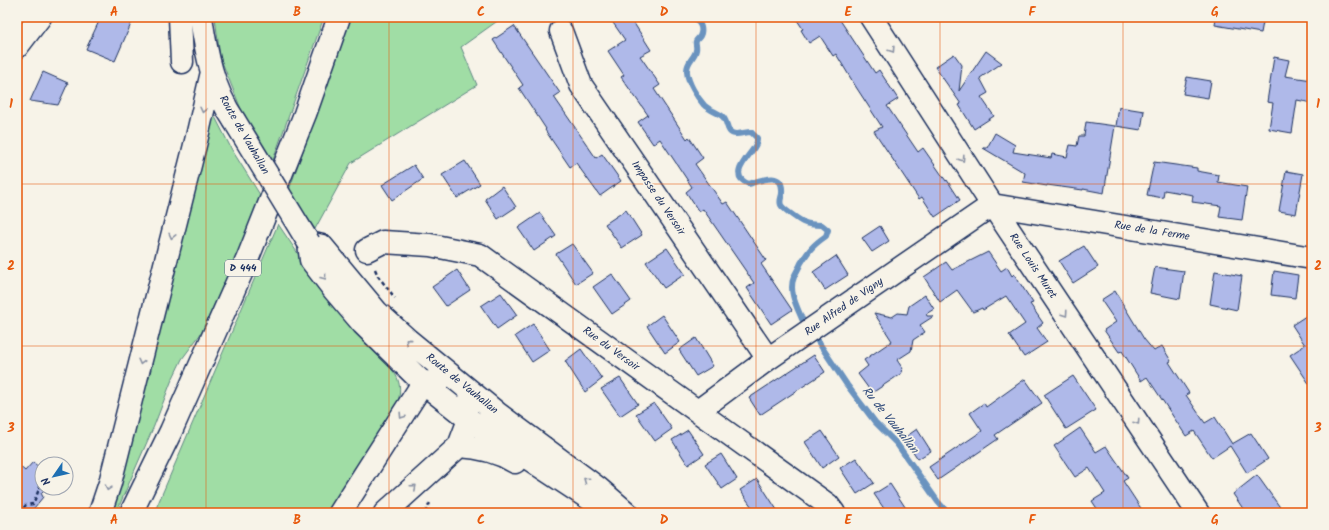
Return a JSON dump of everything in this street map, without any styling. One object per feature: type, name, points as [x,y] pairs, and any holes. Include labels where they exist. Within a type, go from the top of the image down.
[{"type":"main road","points":[[17,47],[40,17]]},
{"type":"main road","points":[[180,17],[182,62]]},
{"type":"main road","name":"Route de Vauhallan","points":[[201,17],[212,72],[228,112],[309,243],[311,260],[334,290],[363,324],[423,383],[467,418],[611,513]]},
{"type":"main road","name":"D 444","points":[[131,513],[171,431],[247,260],[305,114],[339,17]]},
{"type":"main road","name":"Rue Louis Muret","points":[[871,17],[992,205],[1198,513]]},
{"type":"main road","name":"Impasse du Versoir","points":[[562,31],[581,85],[768,359]]},
{"type":"main road","points":[[100,513],[118,453],[212,72]]},
{"type":"main road","name":"Rue de la Ferme","points":[[992,205],[1312,258]]},
{"type":"main road","name":"Rue Alfred de Vigny","points":[[698,411],[768,359],[992,205]]},
{"type":"main road","name":"Rue du Versoir","points":[[367,250],[383,242],[430,245],[480,255],[828,505],[834,513]]},
{"type":"main road","name":"Route de Vauhallan","points":[[309,243],[322,246],[377,312],[408,340],[533,441],[598,488],[627,513]]},
{"type":"main road","points":[[340,513],[423,383],[442,380],[460,383],[467,425],[459,446],[385,513]]},
{"type":"main road","points":[[459,446],[477,447],[504,455],[544,480],[564,483]]},
{"type":"path","points":[[19,513],[26,505],[33,504],[36,496]]},
{"type":"green space","points":[[215,17],[324,17],[272,163],[243,114],[220,57]]},
{"type":"green space","points":[[351,17],[503,17],[461,47],[477,85],[351,163],[315,229],[289,190]]},
{"type":"green space","points":[[212,111],[232,150],[262,198],[202,332],[182,359],[171,382],[154,426],[116,513],[108,513]]},
{"type":"green space","points":[[278,224],[344,317],[359,335],[385,361],[395,374],[400,388],[395,413],[329,513],[154,513]]},
{"type":"building","points":[[101,17],[134,17],[115,61],[86,49]]},
{"type":"building","points":[[609,17],[630,17],[651,50],[640,56],[660,85],[654,89],[687,139],[689,137],[703,158],[695,164],[723,204],[727,202],[766,260],[761,264],[792,310],[771,324],[747,288],[754,283],[703,209],[699,212],[686,192],[692,187],[660,139],[653,144],[638,122],[648,115],[621,77],[624,75],[608,51],[625,40]]},
{"type":"building","points":[[795,17],[838,17],[875,73],[879,70],[898,99],[887,106],[918,152],[923,148],[960,200],[935,217],[922,197],[919,199],[874,131],[882,127],[836,54],[833,56],[820,36],[809,43],[801,30],[803,29]]},
{"type":"building","points":[[1216,17],[1264,17],[1261,33],[1215,25]]},
{"type":"building","points":[[514,26],[560,93],[554,97],[596,158],[602,154],[621,181],[600,196],[576,163],[570,167],[519,88],[523,85],[493,40]]},
{"type":"building","points":[[986,51],[1002,63],[980,78],[988,93],[981,97],[994,116],[974,129],[959,105],[961,104],[935,67],[954,54],[962,65],[959,91]]},
{"type":"building","points":[[1274,57],[1289,60],[1285,76],[1312,80],[1312,103],[1297,100],[1292,133],[1269,129],[1273,103],[1267,102]]},
{"type":"building","points":[[43,72],[68,83],[58,105],[30,101]]},
{"type":"building","points":[[1187,77],[1211,81],[1208,98],[1183,94]]},
{"type":"building","points":[[1119,107],[1144,111],[1141,130],[1116,126]]},
{"type":"building","points":[[1086,122],[1115,126],[1104,193],[1023,182],[1025,173],[983,148],[987,148],[995,133],[1015,145],[1013,152],[1051,158],[1052,154],[1067,157],[1070,145],[1077,146],[1079,136],[1084,136]]},
{"type":"building","points":[[465,161],[480,184],[457,198],[442,175]]},
{"type":"building","points":[[1154,162],[1197,168],[1197,171],[1219,175],[1218,182],[1247,187],[1242,220],[1219,217],[1221,206],[1192,202],[1193,195],[1164,190],[1163,198],[1147,195]]},
{"type":"building","points":[[414,165],[423,179],[392,200],[382,185]]},
{"type":"building","points":[[1286,171],[1303,174],[1296,214],[1279,211]]},
{"type":"building","points":[[502,186],[516,207],[498,219],[485,199]]},
{"type":"building","points":[[626,210],[642,235],[622,248],[605,224]]},
{"type":"building","points":[[540,213],[556,236],[534,251],[518,228]]},
{"type":"building","points":[[880,226],[889,241],[872,252],[862,238]]},
{"type":"building","points":[[572,244],[593,273],[576,284],[556,254]]},
{"type":"building","points":[[1084,246],[1098,267],[1073,283],[1059,261]]},
{"type":"building","points":[[667,248],[685,274],[664,288],[646,262]]},
{"type":"building","points":[[988,252],[1001,271],[1007,267],[1012,276],[1014,274],[1033,303],[1030,304],[1043,323],[1037,328],[1047,342],[1024,357],[1009,335],[1025,324],[1006,296],[983,310],[982,308],[973,312],[957,290],[940,302],[924,277],[946,262],[952,270]]},
{"type":"building","points":[[836,256],[848,275],[825,290],[813,272]]},
{"type":"building","points":[[1155,267],[1184,271],[1180,299],[1150,293]]},
{"type":"building","points":[[457,270],[470,290],[446,306],[432,287]]},
{"type":"building","points":[[1215,271],[1242,276],[1237,310],[1210,304]]},
{"type":"building","points":[[1274,271],[1298,275],[1295,298],[1271,295]]},
{"type":"building","points":[[612,274],[631,301],[612,314],[593,287]]},
{"type":"building","points":[[1115,291],[1144,339],[1154,351],[1162,346],[1171,361],[1169,362],[1189,393],[1186,395],[1205,423],[1215,417],[1232,444],[1251,433],[1268,459],[1247,473],[1230,446],[1212,458],[1194,431],[1186,436],[1147,377],[1141,381],[1122,351],[1119,352],[1104,330],[1116,322],[1101,300]]},
{"type":"building","points":[[501,293],[517,315],[497,329],[481,306]]},
{"type":"building","points":[[925,295],[934,309],[926,314],[927,316],[934,316],[920,325],[925,332],[913,340],[911,351],[897,360],[903,369],[901,371],[902,373],[872,393],[858,374],[868,366],[864,360],[892,341],[874,313],[892,317],[898,313],[907,314],[909,306]]},
{"type":"building","points":[[1312,312],[1312,388],[1290,355],[1305,345],[1292,325]]},
{"type":"building","points":[[662,315],[680,342],[665,353],[647,326]]},
{"type":"building","points":[[533,324],[550,350],[532,362],[515,336]]},
{"type":"building","points":[[696,338],[713,366],[696,376],[679,350]]},
{"type":"building","points":[[581,349],[602,379],[585,392],[565,361]]},
{"type":"building","points":[[814,355],[825,372],[760,415],[749,398]]},
{"type":"building","points":[[1073,376],[1096,410],[1066,429],[1044,395]]},
{"type":"building","points":[[620,378],[638,404],[620,416],[601,389]]},
{"type":"building","points":[[1025,379],[1042,403],[995,435],[998,439],[938,480],[929,467],[982,431],[970,413],[984,403],[986,407]]},
{"type":"building","points":[[654,403],[672,429],[655,441],[636,414]]},
{"type":"building","points":[[1080,428],[1096,452],[1106,446],[1128,478],[1123,481],[1144,513],[1100,513],[1092,501],[1105,493],[1089,468],[1075,477],[1054,446]]},
{"type":"building","points":[[917,429],[931,451],[918,459],[904,438]]},
{"type":"building","points":[[688,430],[704,454],[688,465],[672,440]]},
{"type":"building","points":[[822,431],[839,456],[822,468],[805,442]]},
{"type":"building","points":[[721,454],[737,479],[722,489],[705,464]]},
{"type":"building","points":[[856,458],[874,483],[857,494],[840,468]]},
{"type":"building","points":[[33,462],[34,463],[34,496],[43,497],[30,513],[17,513],[17,464],[25,471]]},
{"type":"building","points":[[1257,475],[1284,513],[1246,513],[1233,494]]},
{"type":"building","points":[[757,479],[779,513],[756,513],[740,490]]},
{"type":"building","points":[[890,484],[909,513],[887,513],[874,494]]},
{"type":"waterway","name":"Ru de Vauhallan","points":[[694,17],[699,23],[701,33],[696,40],[695,53],[687,68],[689,81],[693,90],[704,105],[724,118],[730,132],[736,134],[751,132],[757,138],[754,149],[742,165],[739,176],[742,180],[749,184],[765,179],[776,179],[782,186],[780,202],[782,207],[803,222],[822,225],[828,230],[826,236],[814,245],[806,255],[792,282],[794,299],[802,319]]},
{"type":"waterway","name":"Ru de Vauhallan","points":[[817,340],[847,385],[875,422],[897,444],[938,502],[948,513]]}]
